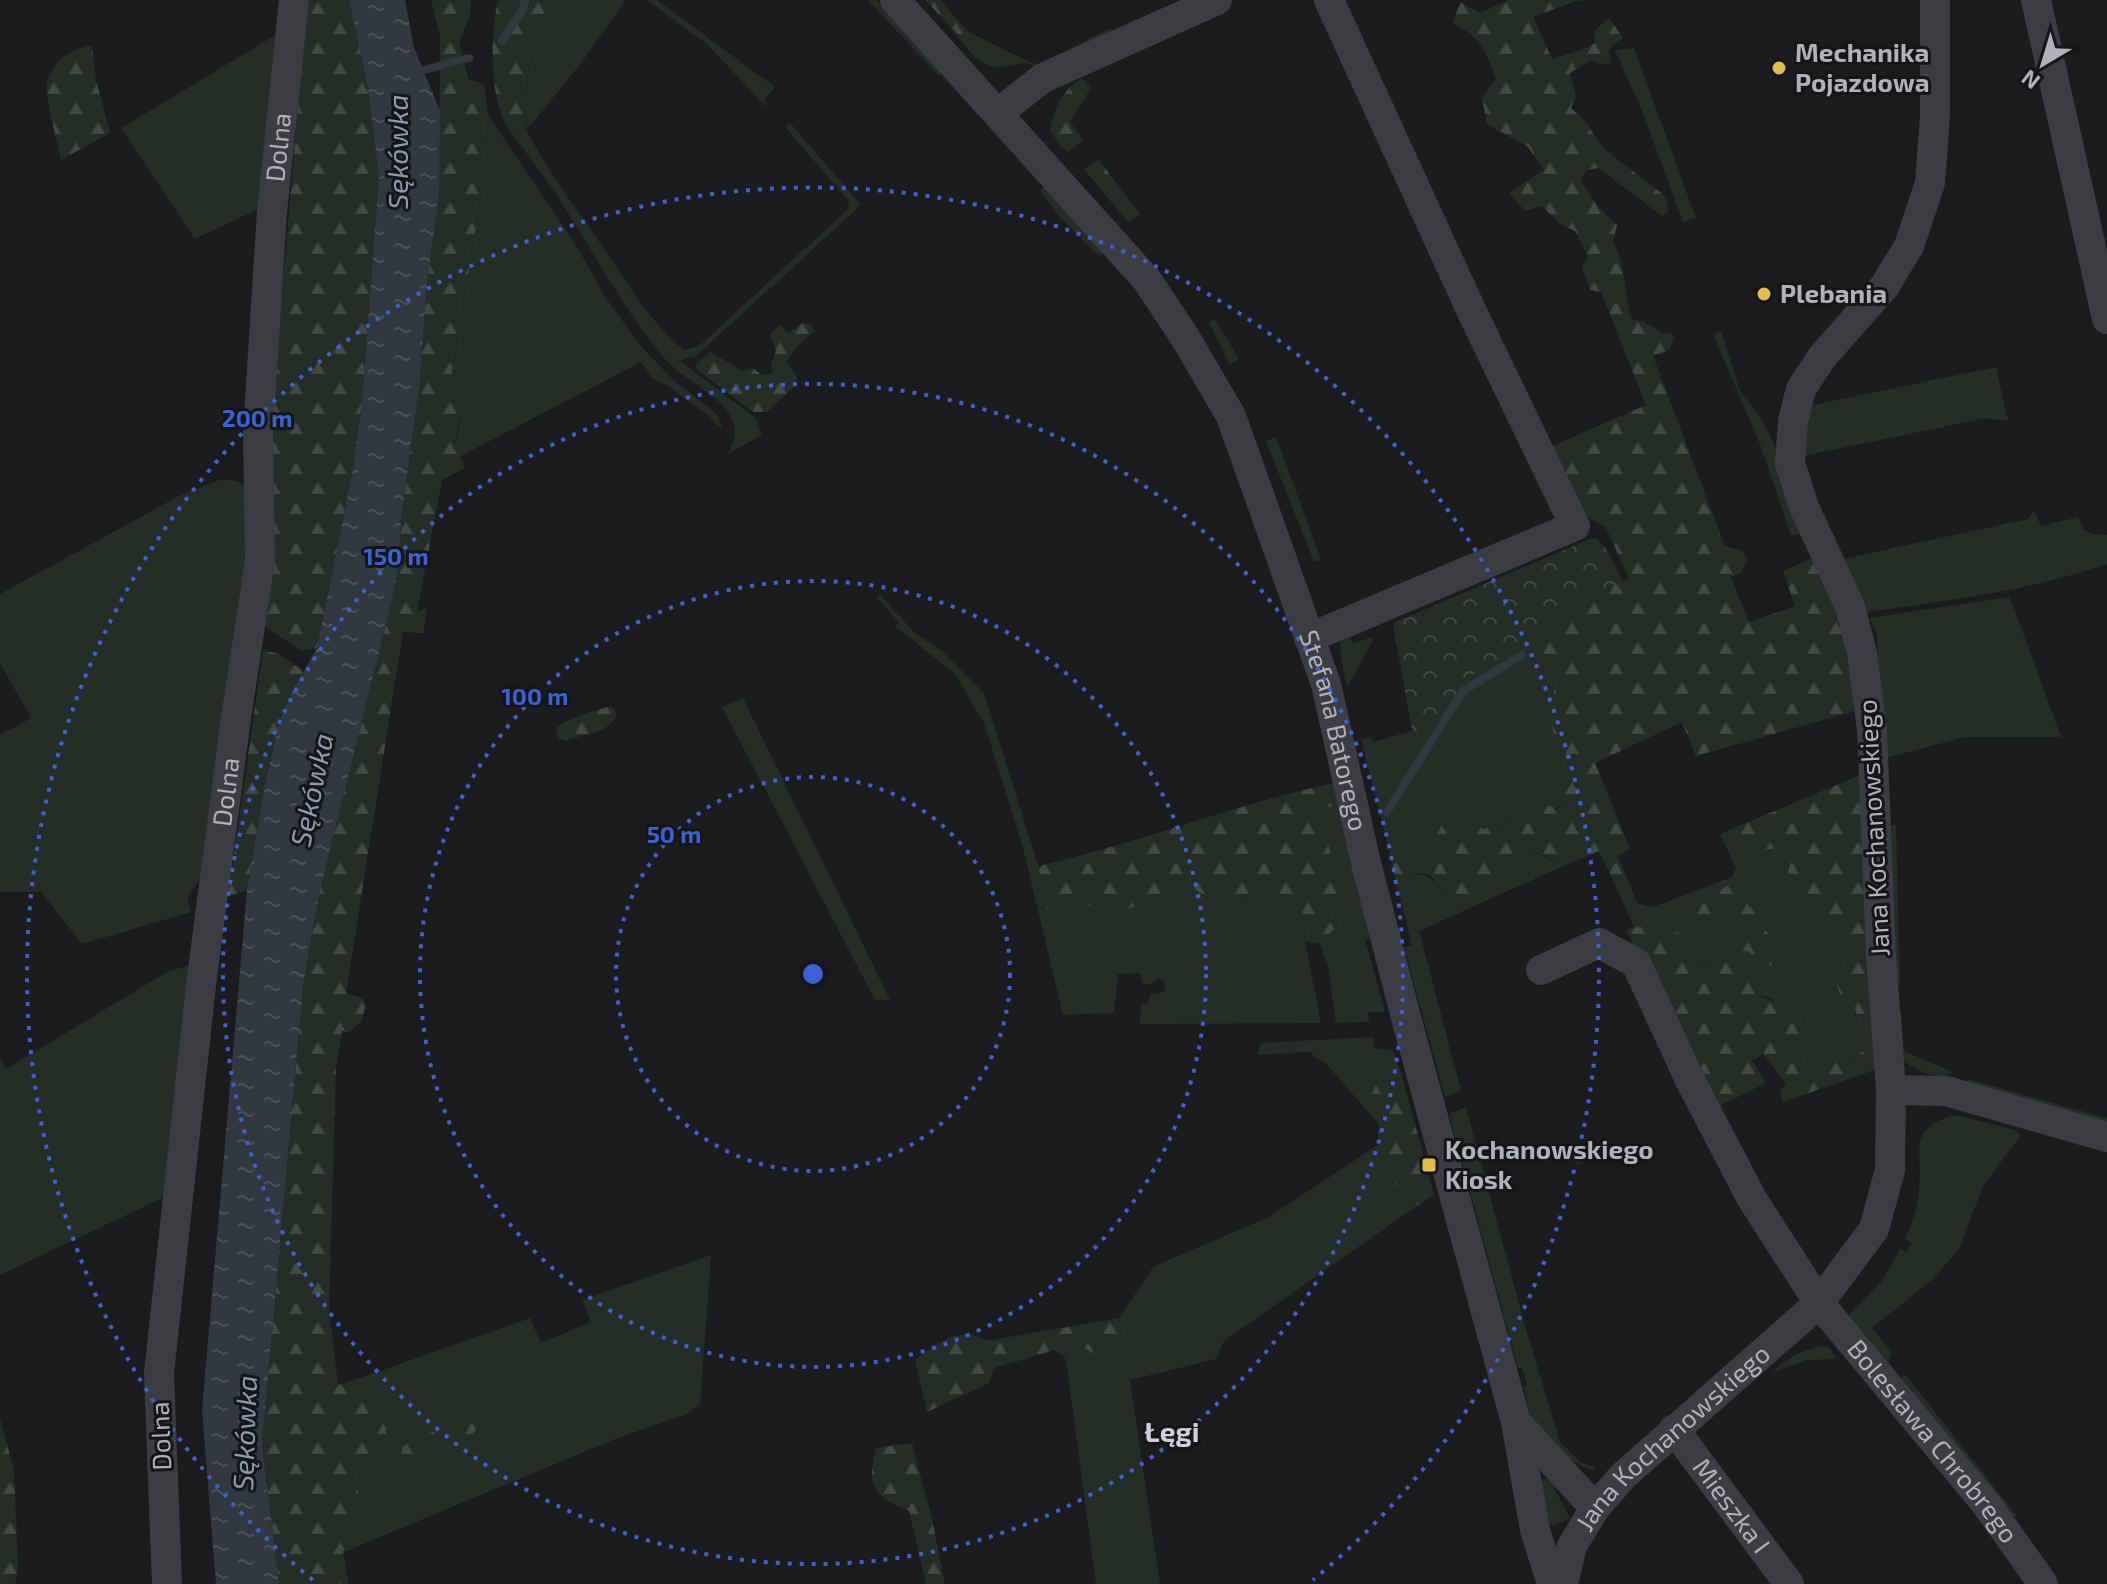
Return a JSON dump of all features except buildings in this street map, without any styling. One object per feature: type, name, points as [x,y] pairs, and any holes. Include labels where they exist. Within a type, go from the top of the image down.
[{"type":"street","name":"Dolna","points":[[167,1584],[159,1373],[201,985],[260,561],[258,432],[272,212],[294,0]]},
{"type":"street","name":"Stefana Batorego","points":[[895,0],[1147,280],[1231,416],[1326,684],[1366,863],[1516,1422],[1535,1530],[1552,1584]]},
{"type":"street","points":[[998,113],[1043,78],[1217,0]]},
{"type":"street","points":[[1309,638],[1575,526],[1472,312],[1329,0]]},
{"type":"street","name":"Jana Kochanowskiego","points":[[1563,1584],[1572,1546],[1623,1476],[1819,1303],[1874,1229],[1890,1170],[1891,1090],[1881,956],[1872,730],[1862,653],[1850,607],[1804,507],[1790,463],[1793,421],[1801,389],[1822,357],[1884,287],[1909,246],[1930,183],[1935,116],[1935,0]]},
{"type":"street","points":[[2036,0],[2107,319]]},
{"type":"street","name":"Bolesława Chrobrego","points":[[1541,970],[1599,943],[1636,963],[1690,1080],[1752,1199],[1819,1303],[1987,1505],[2043,1584]]},
{"type":"street","points":[[1891,1090],[1946,1091],[2107,1137]]},
{"type":"street","name":"Stefana Batorego","points":[[1516,1422],[1588,1520]]},
{"type":"street","name":"Mieszka I","points":[[1674,1429],[1789,1584]]},
{"type":"street","points":[[1535,1530],[1588,1520]]},
{"type":"green space","points":[[302,0],[349,0],[368,88],[379,176],[362,403],[353,469],[317,648],[302,651],[264,626],[267,402],[285,260],[298,106]]},
{"type":"green space","points":[[431,0],[471,0],[470,16],[459,41],[468,79],[484,84],[488,115],[487,161],[451,377],[459,379],[463,401],[454,445],[465,468],[442,480],[417,612],[427,608],[423,633],[403,632],[346,993],[362,998],[366,1004],[361,1022],[349,1032],[342,1031],[336,1067],[329,1309],[338,1385],[363,1377],[378,1390],[373,1414],[386,1427],[386,1443],[376,1462],[360,1462],[355,1532],[349,1550],[343,1551],[349,1584],[279,1584],[262,1444],[303,986],[320,890],[399,561],[401,517],[419,390],[427,282],[439,196],[440,35]]},
{"type":"green space","points":[[498,0],[549,0],[530,63],[525,96],[526,129],[513,135],[499,107],[495,89],[493,32]]},
{"type":"green space","points":[[549,0],[626,0],[582,62],[531,125],[526,127],[530,62]]},
{"type":"green space","points":[[647,0],[657,0],[775,87],[764,100],[767,104],[765,106],[708,45]]},
{"type":"green space","points":[[868,0],[876,0],[942,72],[939,76]]},
{"type":"green space","points":[[925,0],[940,0],[968,32],[975,34],[966,43]]},
{"type":"green space","points":[[1509,0],[1592,0],[1576,1],[1533,17],[1552,59],[1595,43],[1594,31],[1609,18],[1623,38],[1608,50],[1612,63],[1601,64],[1591,60],[1570,73],[1576,96],[1571,108],[1585,121],[1603,148],[1660,192],[1667,200],[1668,212],[1662,216],[1598,168],[1587,170],[1580,179],[1599,208],[1617,225],[1613,242],[1621,261],[1632,319],[1643,321],[1663,334],[1671,332],[1674,338],[1669,350],[1653,356],[1725,546],[1742,551],[1747,560],[1741,573],[1731,577],[1749,622],[1795,606],[1783,571],[1812,558],[1851,642],[1858,710],[1696,756],[1682,722],[1595,763],[1630,849],[1618,856],[1625,873],[1613,880],[1599,851],[1559,868],[1551,858],[1523,849],[1506,859],[1492,882],[1464,900],[1446,894],[1430,875],[1417,873],[1396,881],[1386,838],[1400,835],[1410,860],[1425,859],[1445,818],[1471,815],[1483,829],[1509,822],[1518,805],[1537,800],[1556,809],[1565,805],[1564,781],[1552,727],[1564,712],[1556,704],[1552,680],[1530,657],[1533,635],[1563,613],[1629,578],[1606,528],[1576,510],[1548,448],[1646,405],[1601,292],[1590,290],[1582,266],[1588,258],[1576,232],[1559,223],[1542,206],[1525,211],[1509,193],[1544,170],[1528,147],[1487,124],[1482,98],[1496,79],[1481,46],[1453,23],[1460,2],[1480,13]]},
{"type":"green space","points":[[948,25],[966,43],[975,35],[1038,66],[1110,28],[1115,34],[1039,67],[1024,63],[994,67],[971,53]]},
{"type":"green space","points":[[284,30],[269,197],[254,211],[195,239],[121,128]]},
{"type":"green space","points":[[92,46],[96,80],[110,133],[61,160],[48,100],[49,77],[63,58]]},
{"type":"green space","points":[[1634,48],[1696,218],[1683,222],[1643,113],[1615,50]]},
{"type":"green space","points":[[1082,78],[1091,88],[1070,122],[1083,140],[1068,152],[1050,130],[1060,101],[1069,88]]},
{"type":"green space","points":[[488,115],[576,245],[606,298],[640,345],[673,380],[717,414],[723,430],[704,412],[652,378],[641,362],[459,457],[454,445],[460,423],[451,378],[487,161]]},
{"type":"green space","points":[[790,123],[861,205],[694,358],[691,356],[680,361],[755,418],[762,435],[726,455],[734,439],[734,425],[728,412],[666,360],[651,341],[623,302],[555,192],[513,135],[526,129],[552,173],[639,300],[660,327],[684,350],[699,346],[848,209],[849,201],[785,127]]},
{"type":"green space","points":[[1099,160],[1140,214],[1128,222],[1084,169]]},
{"type":"green space","points":[[1045,186],[1106,252],[1100,257],[1059,216],[1040,190]]},
{"type":"green space","points":[[1215,319],[1239,359],[1229,364],[1209,322]]},
{"type":"green space","points":[[803,323],[811,324],[814,331],[797,346],[786,362],[797,376],[796,385],[767,412],[753,412],[696,369],[695,365],[710,352],[743,371],[753,368],[762,375],[773,373],[771,364],[776,351],[770,334],[780,325],[789,333]]},
{"type":"green space","points":[[1721,331],[1741,394],[1763,423],[1780,459],[1803,533],[1791,536],[1760,444],[1713,334]]},
{"type":"green space","points":[[1996,367],[2008,421],[1986,418],[1803,456],[1808,409],[1813,405]]},
{"type":"green space","points":[[1276,437],[1321,560],[1314,562],[1266,441]]},
{"type":"green space","points":[[222,479],[237,481],[250,490],[254,506],[217,855],[187,898],[191,912],[82,944],[41,892],[0,892],[0,735],[31,718],[0,663],[0,594],[179,496]]},
{"type":"green space","points":[[2034,510],[2041,526],[2078,517],[2084,530],[2107,535],[2107,564],[2018,588],[1866,612],[1843,559],[2028,519]]},
{"type":"green space","points":[[1596,538],[1606,548],[1623,581],[1563,613],[1533,635],[1532,644],[1457,683],[1460,690],[1426,740],[1412,731],[1393,623]]},
{"type":"green space","points":[[880,595],[915,633],[942,651],[984,693],[1038,865],[1047,910],[1083,901],[1109,916],[1191,886],[1210,900],[1302,904],[1305,941],[1321,1023],[1140,1024],[1141,1004],[1148,1004],[1151,994],[1165,992],[1164,982],[1158,979],[1151,984],[1143,984],[1140,973],[1118,974],[1114,1013],[1063,1015],[1022,844],[984,723],[955,674],[895,626],[899,623],[877,597]]},
{"type":"green space","points":[[2010,597],[2061,737],[1965,737],[1882,759],[1877,634],[1869,618]]},
{"type":"green space","points":[[1350,637],[1353,644],[1372,637],[1373,640],[1347,688],[1340,642]]},
{"type":"green space","points":[[1532,644],[1530,657],[1552,680],[1556,704],[1564,712],[1552,728],[1564,781],[1565,805],[1483,829],[1425,859],[1410,860],[1400,836],[1386,838],[1361,739],[1371,737],[1373,742],[1412,731],[1426,740],[1457,683]]},
{"type":"green space","points":[[263,650],[279,654],[305,672],[291,697],[272,750],[247,890],[228,897]]},
{"type":"green space","points":[[743,698],[890,1000],[875,1000],[722,707]]},
{"type":"green space","points":[[611,707],[617,713],[603,729],[566,741],[558,738],[556,728],[560,725]]},
{"type":"green space","points":[[1863,774],[1877,1069],[1783,1102],[1780,1092],[1786,1083],[1763,1054],[1752,1061],[1766,1083],[1713,1109],[1626,930],[1645,926],[1664,928],[1699,945],[1695,958],[1708,966],[1716,960],[1745,966],[1759,980],[1758,995],[1772,1001],[1780,996],[1801,1009],[1808,1054],[1806,1066],[1844,1062],[1864,1051],[1858,1038],[1855,1006],[1841,997],[1836,982],[1849,976],[1844,942],[1828,940],[1788,880],[1789,866],[1773,849],[1748,850],[1734,828]]},
{"type":"green space","points":[[1334,783],[1341,805],[1319,809],[1342,896],[1334,905],[1337,926],[1320,944],[1305,941],[1302,904],[1210,900],[1191,886],[1109,916],[1083,902],[1047,910],[1038,866]]},
{"type":"green space","points":[[1341,805],[1374,937],[1365,940],[1385,1011],[1368,1013],[1369,1022],[1336,1023],[1328,966],[1320,944],[1337,926],[1319,809]]},
{"type":"green space","points":[[1896,825],[1900,983],[1892,981],[1887,826]]},
{"type":"green space","points":[[1734,828],[1738,838],[1765,845],[1780,855],[1828,940],[1844,942],[1849,976],[1836,983],[1855,1005],[1865,1050],[1844,1062],[1806,1066],[1808,1054],[1801,1009],[1757,994],[1695,958],[1698,945],[1659,927],[1634,927],[1613,880],[1625,873],[1637,903],[1653,907],[1732,877],[1736,868],[1720,834]]},
{"type":"green space","points":[[1523,849],[1551,859],[1559,868],[1419,931],[1461,1090],[1445,1097],[1404,947],[1412,945],[1396,881],[1424,875],[1446,894],[1492,882],[1506,859]]},
{"type":"green space","points":[[1733,883],[1748,896],[1748,906],[1761,910],[1767,921],[1763,929],[1775,938],[1785,968],[1776,969],[1747,951],[1732,953],[1725,946],[1729,936],[1738,933],[1736,914],[1729,911],[1717,917],[1701,919],[1695,911],[1696,897]]},
{"type":"green space","points":[[200,962],[175,1192],[0,1275],[0,1058],[6,1069],[167,972]]},
{"type":"green space","points":[[1895,1009],[1901,1010],[1904,1051],[1953,1072],[1934,1075],[1902,1061]]},
{"type":"green space","points":[[1373,1037],[1374,1048],[1393,1050],[1403,1080],[1378,1081],[1369,1098],[1379,1124],[1328,1066],[1309,1052],[1257,1055],[1261,1043]]},
{"type":"green space","points":[[1968,1079],[2107,1118],[2107,1123],[1966,1084]]},
{"type":"green space","points":[[1403,1080],[1434,1195],[1417,1206],[1385,1173],[1378,1145],[1379,1124],[1369,1098],[1378,1081]]},
{"type":"green space","points":[[1466,1107],[1560,1442],[1580,1462],[1595,1467],[1594,1470],[1570,1460],[1555,1449],[1532,1420],[1523,1386],[1527,1385],[1522,1368],[1518,1368],[1449,1114]]},
{"type":"green space","points":[[1956,1115],[2015,1130],[2021,1135],[1983,1186],[1959,1249],[1933,1279],[1872,1328],[1892,1353],[1885,1372],[1844,1320],[1882,1281],[1900,1249],[1906,1252],[1912,1243],[1905,1239],[1918,1198],[1921,1139],[1936,1122]]},
{"type":"green space","points":[[1378,1145],[1385,1173],[1417,1206],[1224,1341],[1216,1359],[1130,1380],[1160,1584],[1096,1584],[1067,1367],[1060,1339],[1072,1338],[1091,1352],[1125,1357],[1119,1318],[1154,1266],[1269,1217]]},
{"type":"green space","points":[[711,1255],[700,1405],[687,1414],[615,1439],[349,1550],[355,1532],[360,1462],[378,1390],[363,1377],[530,1318],[541,1343],[591,1322],[582,1300]]},
{"type":"green space","points":[[1119,1318],[1125,1357],[1100,1355],[1073,1341],[1061,1339],[1065,1357],[1054,1350],[994,1368],[989,1383],[927,1412],[915,1360],[940,1342],[958,1335],[977,1336],[986,1341]]},
{"type":"green space","points":[[1828,1347],[1837,1359],[1807,1360],[1771,1373],[1795,1355]]},
{"type":"green space","points":[[1905,1374],[2017,1516],[2007,1519],[1896,1385]]},
{"type":"green space","points":[[464,1417],[477,1420],[478,1428],[472,1434],[446,1440],[408,1462],[401,1455],[403,1446]]},
{"type":"green space","points":[[0,1418],[14,1470],[18,1569],[15,1584],[0,1584]]},
{"type":"green space","points":[[912,1443],[945,1584],[926,1584],[909,1511],[887,1500],[875,1488],[873,1481],[876,1448]]},
{"type":"green space","points":[[1550,1480],[1570,1518],[1553,1526],[1547,1524],[1539,1482]]},
{"type":"water","name":"Sękówka","points":[[349,0],[405,0],[414,48],[440,111],[439,196],[427,282],[419,390],[401,517],[399,561],[320,890],[303,986],[262,1444],[279,1584],[216,1584],[202,1410],[247,890],[265,783],[279,723],[317,648],[353,469],[362,403],[379,176],[368,88]]},
{"type":"waterway","points":[[502,41],[523,9],[525,0]]},
{"type":"waterway","points":[[416,72],[469,58]]},
{"type":"waterway","points":[[1387,812],[1463,691],[1522,655]]},
{"type":"place","name":"Mechanika Pojazdowa","points":[[1779,68]]},
{"type":"place","name":"Plebania","points":[[1764,294]]},
{"type":"place","name":"Kochanowskiego Kiosk","points":[[1429,1165]]},
{"type":"district","name":"Łęgi","points":[[1172,1432]]}]
